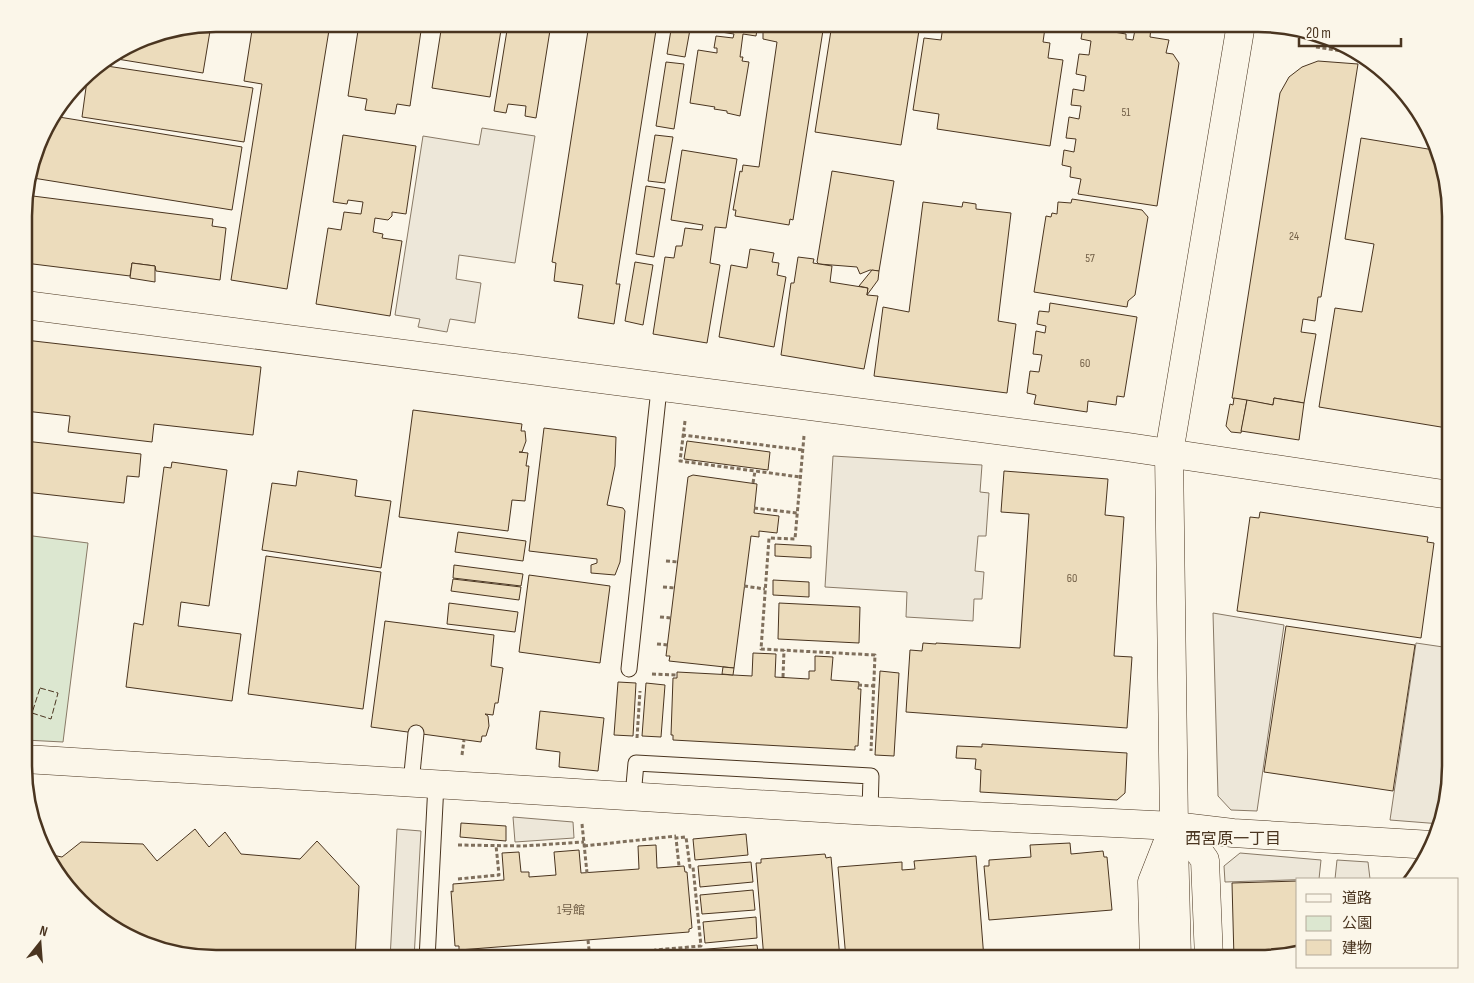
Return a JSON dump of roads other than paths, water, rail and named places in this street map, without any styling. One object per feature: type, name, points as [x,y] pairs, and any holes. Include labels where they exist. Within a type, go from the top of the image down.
[{"type":"street","points":[[1177,950],[1169,453],[1240,32]]},
{"type":"street","points":[[32,306],[659,389],[1169,453],[1442,494]]},
{"type":"street","points":[[32,759],[870,811],[1174,826],[1233,834],[1425,845]]},
{"type":"street","points":[[1154,950],[1152,882],[1174,826]]},
{"type":"street","points":[[1174,826],[1194,845],[1206,860],[1209,950]]},
{"type":"lane","points":[[635,672],[659,389]]},
{"type":"lane","points":[[416,733],[433,844],[427,950]]},
{"type":"lane","points":[[633,796],[636,763],[870,776],[870,811]]},
{"type":"district","name":"西宮原一丁目","points":[[1233,839]]}]
